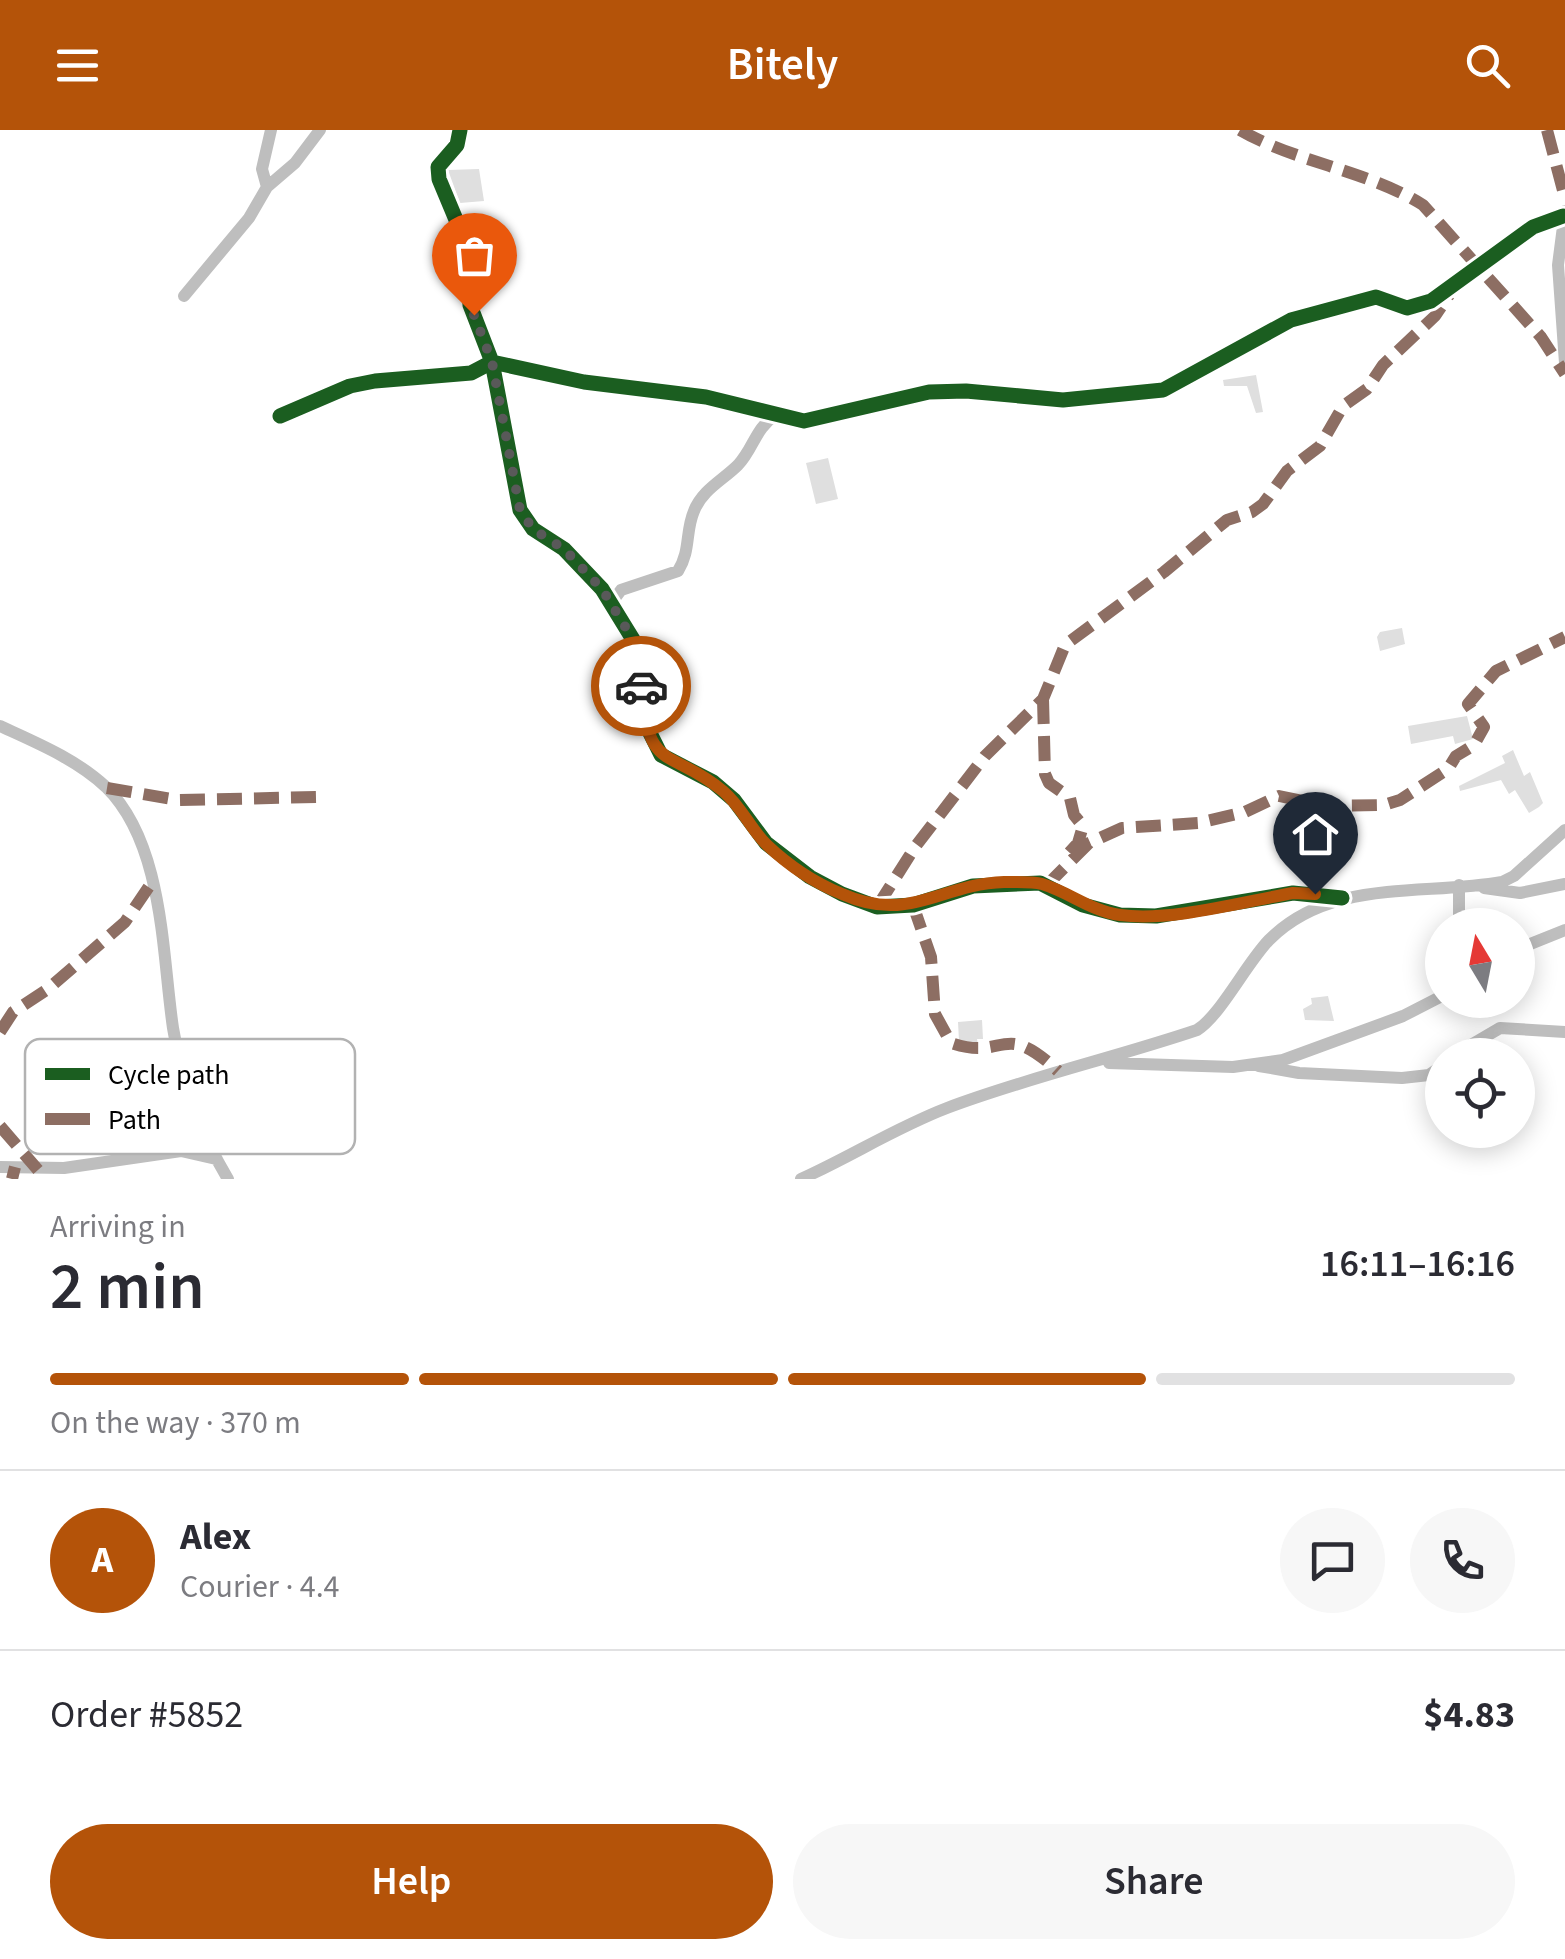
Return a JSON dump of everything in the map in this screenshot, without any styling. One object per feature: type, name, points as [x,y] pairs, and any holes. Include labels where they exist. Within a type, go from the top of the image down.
[{"type":"street","points":[[267,187],[262,169],[271,130]]},
{"type":"street","points":[[184,296],[250,218],[267,187],[295,163],[320,130]]},
{"type":"street","points":[[460,130],[457,146],[438,167],[438,178],[466,246],[470,305],[492,362],[520,510],[533,529],[564,549],[602,589],[637,646],[646,723],[661,755],[713,782],[734,800],[766,843],[810,878],[877,907],[913,905],[973,886],[1040,883],[1083,905],[1120,915],[1156,916],[1293,893],[1342,898],[1502,882],[1514,876],[1565,830]]},
{"type":"street","points":[[280,416],[350,386],[374,380],[471,373],[492,362],[584,382],[706,398],[804,420],[929,392],[966,391],[1063,400],[1163,390],[1291,320],[1376,297],[1407,308],[1431,301],[1533,227],[1564,213]]},
{"type":"street","points":[[1564,213],[1558,265],[1565,363]]},
{"type":"street","points":[[610,605],[621,590],[678,571],[690,547],[689,527],[695,507],[721,476],[738,464],[761,424],[776,415]]},
{"type":"street","points":[[0,726],[78,765],[107,788],[135,828],[164,938],[176,1039]]},
{"type":"street","points":[[1465,886],[1520,892],[1565,884]]},
{"type":"street","points":[[1462,908],[1465,886]]},
{"type":"street","points":[[801,1179],[942,1110],[1207,1024],[1242,970],[1285,924],[1314,907],[1342,898]]},
{"type":"street","points":[[1535,943],[1565,930]]},
{"type":"street","points":[[1256,1065],[1308,1052],[1425,1007]]},
{"type":"street","points":[[1479,1038],[1500,1028],[1565,1032]]},
{"type":"street","points":[[1095,1062],[1256,1065],[1299,1074],[1425,1076]]},
{"type":"street","points":[[0,1167],[64,1168],[160,1154]]},
{"type":"street","points":[[194,1154],[216,1159]]},
{"type":"street","points":[[214,1154],[228,1179]]},
{"type":"building","points":[[479,169],[484,201],[460,203],[448,170]]},
{"type":"building","points":[[1256,375],[1263,412],[1256,413],[1247,386],[1224,386],[1223,380]]},
{"type":"building","points":[[828,458],[838,499],[816,504],[806,463]]},
{"type":"building","points":[[1402,628],[1405,644],[1380,651],[1380,632]]},
{"type":"building","points":[[1467,716],[1473,739],[1455,744],[1453,736],[1411,744],[1408,726]]},
{"type":"building","points":[[1513,750],[1524,776],[1530,772],[1543,803],[1539,807],[1529,813],[1515,790],[1509,794],[1501,780],[1460,791],[1459,786],[1505,763],[1502,756]]},
{"type":"building","points":[[1328,996],[1334,1021],[1305,1020],[1303,1009],[1312,1004],[1311,998]]},
{"type":"building","points":[[982,1020],[983,1039],[977,1039],[978,1045],[964,1046],[959,1041],[958,1022]]},
{"type":"marked path","points":[[1240,130],[1285,151],[1379,183],[1423,205],[1541,337],[1565,374]]},
{"type":"marked path","points":[[1547,130],[1565,198]]},
{"type":"marked path","points":[[877,907],[915,847],[985,756],[1043,699],[1065,645],[1227,520],[1263,504],[1287,471],[1320,446],[1343,406],[1367,389],[1383,365],[1435,316],[1449,295]]},
{"type":"marked path","points":[[1046,886],[1089,843],[1122,828],[1198,823],[1245,812],[1279,796],[1327,806],[1384,805],[1400,800],[1448,769],[1456,756],[1474,745],[1484,727],[1468,704],[1496,671],[1565,637]]},
{"type":"marked path","points":[[1043,699],[1045,774],[1049,783],[1070,798],[1074,815],[1083,826],[1078,843],[1068,854]]},
{"type":"marked path","points":[[107,788],[178,800],[319,797]]},
{"type":"marked path","points":[[0,1032],[13,1012],[48,989],[125,922],[152,882]]},
{"type":"marked path","points":[[913,905],[931,957],[935,1014],[951,1043],[983,1048],[1014,1044],[1039,1055],[1058,1071]]},
{"type":"marked path","points":[[0,1126],[38,1170]]},
{"type":"marked path","points":[[12,1179],[15,1167]]},
{"type":"cycle path","points":[[460,130],[457,145],[438,167],[439,179],[467,246],[470,305],[492,362],[520,510],[533,529],[564,549],[602,589],[637,646],[645,723],[661,755],[713,782],[734,800],[766,843],[810,877],[877,907],[913,905],[973,886],[1040,883],[1083,905],[1120,915],[1156,916],[1293,893],[1342,898]]},
{"type":"cycle path","points":[[280,416],[350,386],[471,373],[492,362],[584,382],[706,397],[804,421],[929,392],[966,391],[1063,400],[1163,390],[1291,320],[1376,297],[1407,308],[1431,301],[1533,227],[1563,216]]},
{"type":"way so far","points":[[474,315],[492,362],[520,510],[533,529],[564,549],[602,589],[614,615],[637,646],[641,686]]},
{"type":"route","points":[[641,686],[650,740],[661,755],[713,782],[734,800],[766,843],[810,878],[877,907],[913,905],[973,886],[1002,882],[1040,883],[1083,905],[1120,915],[1156,916],[1293,893],[1315,894]]}]
